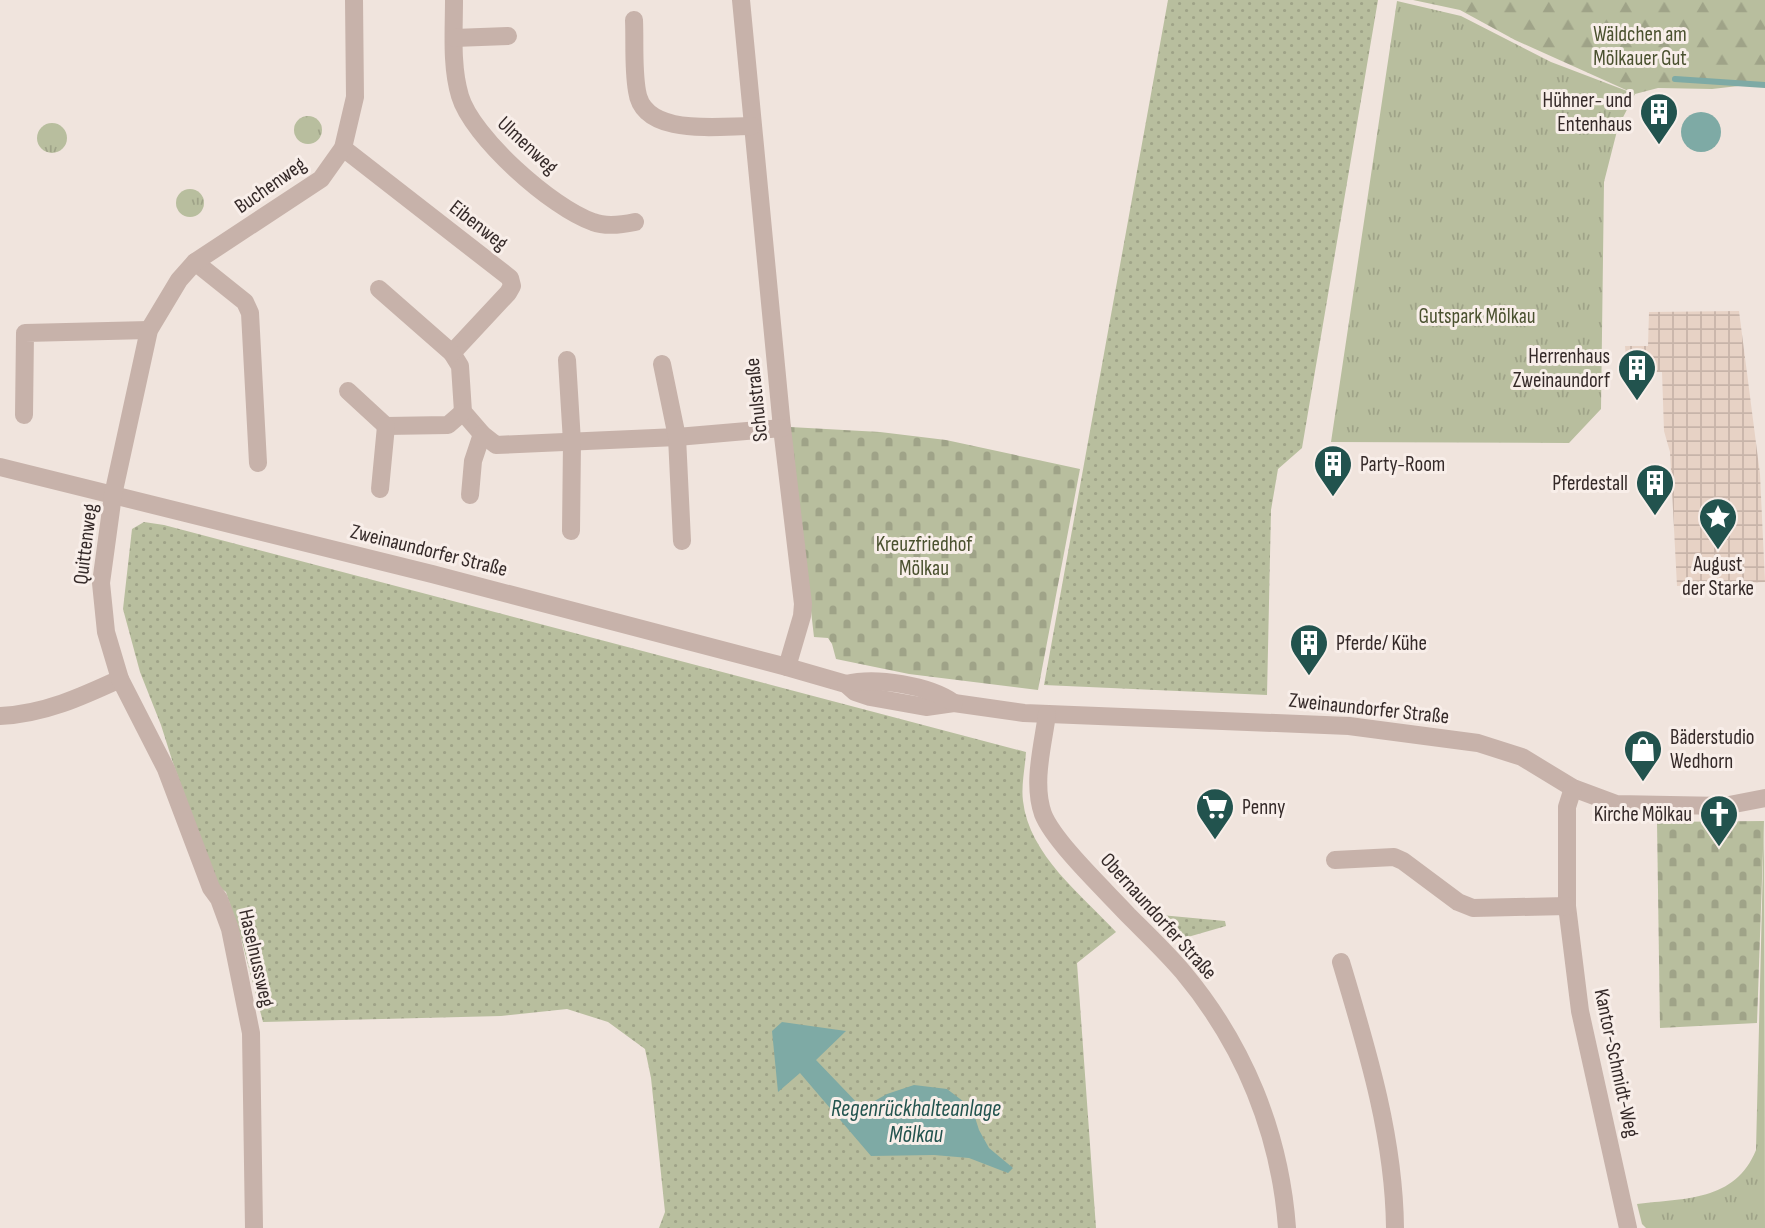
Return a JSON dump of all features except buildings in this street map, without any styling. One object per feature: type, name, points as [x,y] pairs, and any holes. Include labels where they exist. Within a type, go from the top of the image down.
[{"type":"street","name":"Buchenweg","points":[[113,495],[149,330],[172,290],[195,262],[321,179],[343,148],[355,97],[354,0]]},
{"type":"street","name":"Ulmenweg","points":[[454,0],[459,94],[474,125],[503,157],[568,209],[594,222],[618,225],[635,222]]},
{"type":"street","name":"Schulstraße","points":[[741,0],[782,428],[803,604],[787,667]]},
{"type":"street","points":[[634,20],[637,94],[650,117],[682,125],[752,126]]},
{"type":"street","points":[[454,38],[508,36]]},
{"type":"street","name":"Eibenweg","points":[[343,148],[510,278],[512,286],[508,293],[452,353]]},
{"type":"street","points":[[195,262],[245,302],[250,313],[258,463]]},
{"type":"street","points":[[379,289],[452,353],[460,366],[463,412],[496,444],[503,446],[677,437],[782,428]]},
{"type":"street","points":[[24,415],[25,333],[149,330]]},
{"type":"street","points":[[567,360],[572,442],[572,531]]},
{"type":"street","points":[[662,364],[677,437],[682,541]]},
{"type":"street","points":[[348,391],[386,426],[448,425],[463,412]]},
{"type":"street","points":[[380,489],[386,426]]},
{"type":"street","points":[[470,495],[473,461],[482,433]]},
{"type":"street","name":"Zweinaundorfer Straße","points":[[0,467],[432,574],[846,684],[859,681],[907,686],[942,694],[954,703],[1047,714],[1349,726],[1478,743],[1522,757],[1573,788],[1616,804],[1713,806],[1765,798]]},
{"type":"street","name":"Quittenweg","points":[[113,495],[100,583],[106,632],[120,679]]},
{"type":"street","points":[[0,716],[57,707],[120,679]]},
{"type":"street","name":"Haselnussweg","points":[[120,679],[166,769],[211,888],[219,899],[235,952],[252,1048],[254,1228]]},
{"type":"street","name":"Obernaundorfer Straße","points":[[1047,714],[1039,786],[1044,817],[1065,847],[1182,972],[1204,999],[1236,1050],[1264,1113],[1280,1175],[1287,1228]]},
{"type":"street","name":"Kantor-Schmidt-Weg","points":[[1573,788],[1567,807],[1567,906],[1580,1011],[1629,1228]]},
{"type":"street","points":[[1335,860],[1394,857],[1458,902],[1473,908],[1567,906]]},
{"type":"street","points":[[1342,962],[1373,1069],[1386,1132],[1395,1228]]},
{"type":"green space","points":[[1168,0],[1378,0],[1302,448],[1278,469],[1271,510],[1267,695],[1044,685]]},
{"type":"green space","name":"Wäldchen am Mölkauer Gut","points":[[1413,0],[1765,0],[1765,83],[1712,89],[1658,88],[1635,94],[1515,40],[1460,10]]},
{"type":"green space","name":"Gutspark Mölkau","points":[[1397,1],[1461,16],[1551,62],[1635,94],[1618,127],[1604,182],[1601,409],[1569,443],[1331,442]]},
{"type":"green space","points":[[308,116],[318,120],[322,130],[318,140],[308,144],[298,140],[294,130],[298,120]]},
{"type":"green space","points":[[52,123],[62,128],[67,138],[62,148],[52,153],[42,148],[37,138],[42,128]]},
{"type":"green space","points":[[190,189],[200,193],[204,203],[200,213],[190,217],[180,213],[176,203],[180,193]]},
{"type":"green space","name":"Kreuzfriedhof Mölkau","points":[[790,427],[880,432],[946,440],[1080,469],[1038,690],[909,674],[836,659],[828,638],[814,637]]},
{"type":"green space","points":[[144,522],[164,525],[1026,752],[1023,801],[1027,821],[1035,839],[1059,873],[1116,932],[1077,963],[1096,1228],[659,1228],[665,1212],[651,1078],[645,1049],[608,1022],[567,1009],[501,1016],[263,1022],[226,892],[218,886],[173,763],[140,672],[123,609],[132,529]]},
{"type":"green space","points":[[1764,821],[1757,1023],[1660,1028],[1657,822]]},
{"type":"green space","points":[[1764,821],[1765,1228],[1646,1228],[1642,1224],[1637,1204],[1690,1198],[1722,1188],[1735,1180],[1747,1167],[1756,1150]]},
{"type":"green space","points":[[1150,914],[1225,921],[1226,926],[1174,941]]},
{"type":"shaded area","points":[[1739,311],[1760,474],[1765,582],[1677,586],[1670,452],[1664,431],[1662,372],[1640,372],[1640,358],[1626,358],[1625,346],[1648,346],[1649,312]]},
{"type":"water","points":[[1701,112],[1709,113],[1715,118],[1720,124],[1720,140],[1715,146],[1709,151],[1701,152],[1693,151],[1687,146],[1682,140],[1681,132],[1682,124],[1687,118],[1693,113]]},
{"type":"water","name":"Regenrückhalteanlage Mölkau","points":[[782,1022],[846,1031],[816,1060],[862,1108],[887,1094],[914,1085],[947,1089],[972,1108],[979,1130],[989,1148],[1013,1168],[1008,1173],[969,1158],[934,1155],[871,1156],[800,1073],[778,1092],[772,1031]]},
{"type":"waterway","points":[[1675,79],[1765,85]]},
{"type":"place","name":"Hühner- und Entenhaus","points":[[1659,146]]},
{"type":"place","name":"Herrenhaus Zweinaundorf","points":[[1637,402]]},
{"type":"place","name":"Party-Room","points":[[1333,498]]},
{"type":"place","name":"Pferdestall","points":[[1655,517]]},
{"type":"place","name":"August der Starke","points":[[1718,551]]},
{"type":"place","name":"Pferde/ Kühe","points":[[1309,677]]},
{"type":"place","name":"Bäderstudio Wedhorn","points":[[1643,783]]},
{"type":"place","name":"Penny","points":[[1215,841]]},
{"type":"place","name":"Kirche Mölkau","points":[[1719,848]]}]
